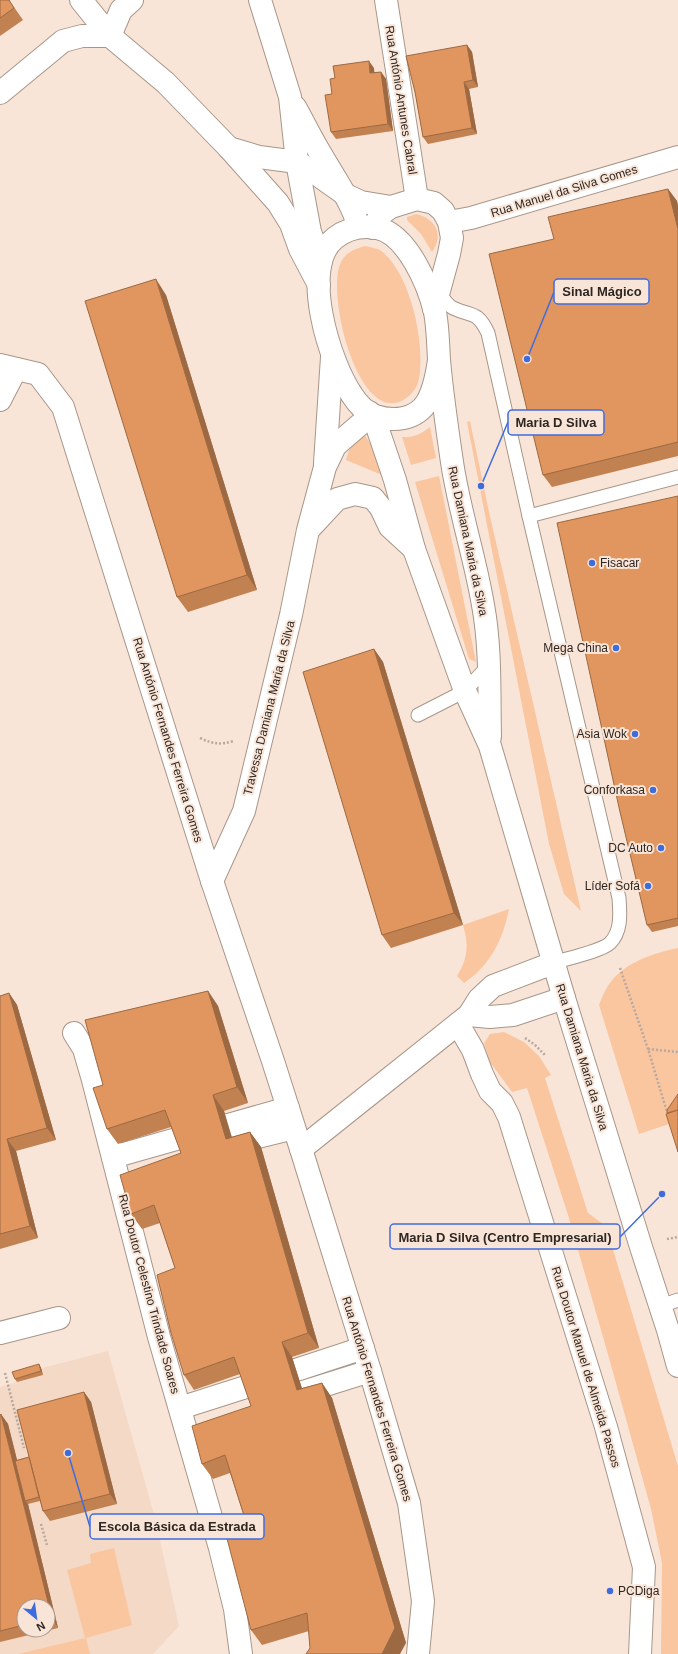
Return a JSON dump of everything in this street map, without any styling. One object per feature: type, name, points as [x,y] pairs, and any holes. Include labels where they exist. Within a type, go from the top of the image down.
[{"type":"street","points":[[81,0],[110,36],[166,83],[229,148],[278,203],[291,224],[300,249],[319,285]]},
{"type":"street","points":[[110,36],[121,10],[132,0]]},
{"type":"street","name":"Rua Damiana Maria da Silva","points":[[260,0],[290,97],[297,162],[310,232],[321,260]]},
{"type":"street","name":"Rua António Antunes Cabral","points":[[386,0],[417,200]]},
{"type":"street","points":[[0,93],[63,41],[82,36],[110,36]]},
{"type":"street","name":"Rua Damiana Maria da Silva","points":[[290,97],[322,156],[354,210],[366,227]]},
{"type":"street","points":[[229,148],[259,157],[297,162],[346,195],[361,202],[390,207],[417,200],[434,203],[443,212],[449,222],[452,238],[436,300]]},
{"type":"street","name":"Rua Manuel da Silva Gomes","points":[[449,222],[471,218],[678,157]]},
{"type":"street","points":[[366,227],[390,207]]},
{"type":"street","name":"Rua Damiana Maria da Silva","points":[[490,746],[489,666],[484,606],[452,464],[439,360],[436,300],[425,284],[404,246],[386,230],[366,227],[347,230],[333,239],[325,250],[321,260],[319,297],[324,326],[332,357],[352,396],[371,414],[395,480],[414,549],[465,691],[490,746],[553,962],[640,1247],[669,1303],[678,1366]]},
{"type":"street","name":"Travessa Damiana Maria da Silva","points":[[212,881],[244,812],[292,615],[308,530],[325,467],[332,357]]},
{"type":"street","name":"Rua Damiana Maria da Silva","points":[[371,414],[392,419],[405,418],[416,413],[426,403],[436,381],[439,360]]},
{"type":"street","points":[[0,400],[8,367]]},
{"type":"street","name":"Rua António Fernandes Ferreira Gomes","points":[[8,367],[38,374],[63,407],[212,881],[301,1149],[363,1348],[409,1503],[423,1601],[418,1654]]},
{"type":"street","name":"Travessa Damiana Maria da Silva","points":[[325,467],[336,446],[371,414]]},
{"type":"street","points":[[308,530],[337,499],[355,494],[373,498],[381,508],[390,527],[414,549]]},
{"type":"street","points":[[301,1149],[464,1020],[479,999],[493,986],[553,962]]},
{"type":"street","points":[[464,1020],[513,1015],[564,998]]},
{"type":"street","name":"Rua Doutor Manuel de Almeida Passos","points":[[464,1020],[482,1074],[490,1091],[502,1104],[509,1117],[606,1427],[644,1566],[640,1654]]},
{"type":"street","name":"Rua Doutor Celestino Trindade Soares","points":[[74,1033],[84,1049],[159,1337],[180,1408],[196,1426],[220,1548],[235,1609],[241,1654]]},
{"type":"street","points":[[231,1134],[291,1118]]},
{"type":"street","points":[[113,1157],[180,1138]]},
{"type":"street","name":"Rua Doutor Celestino Trindade Soares","points":[[118,1178],[140,1172]]},
{"type":"street","points":[[0,1332],[59,1318]]},
{"type":"street","points":[[296,1370],[363,1348]]},
{"type":"street","points":[[303,1392],[370,1371]]},
{"type":"street","name":"Rua Doutor Celestino Trindade Soares","points":[[180,1408],[249,1386]]},
{"type":"lane","points":[[436,300],[444,300],[453,308],[475,314],[483,322],[488,333],[620,905],[620,918],[617,931],[610,944],[553,962]]},
{"type":"lane","points":[[529,516],[678,477]]},
{"type":"lane","points":[[418,715],[465,691],[489,666]]},
{"type":"path","points":[[200,738],[213,744],[223,744],[235,740]]},
{"type":"path","points":[[620,968],[668,1113]]},
{"type":"path","points":[[648,1049],[678,1052]]},
{"type":"path","points":[[667,1239],[678,1237]]},
{"type":"path","points":[[5,1374],[24,1448]]},
{"type":"path","points":[[41,1524],[47,1545]]},
{"type":"shaded area","points":[[416,214],[428,219],[436,228],[438,239],[432,252],[421,234],[407,220],[407,217]]},
{"type":"shaded area","points":[[365,246],[380,250],[391,261],[400,275],[408,293],[418,331],[420,368],[418,383],[413,392],[405,399],[388,403],[373,395],[360,377],[350,353],[342,327],[338,301],[337,278],[341,262],[348,253]]},
{"type":"shaded area","points":[[470,421],[489,512],[581,911],[564,894],[549,844],[467,422]]},
{"type":"shaded area","points":[[430,427],[436,458],[411,465],[402,437],[417,435]]},
{"type":"shaded area","points":[[364,434],[372,446],[382,475],[346,460],[352,445]]},
{"type":"shaded area","points":[[439,476],[476,662],[469,659],[415,482]]},
{"type":"shaded area","points":[[509,909],[503,931],[489,960],[464,983],[457,976],[461,970],[467,946],[463,925]]},
{"type":"shaded area","points":[[678,948],[678,1118],[675,1122],[639,1134],[599,1005],[608,985],[624,969],[650,956]]},
{"type":"shaded area","points":[[504,1032],[524,1042],[539,1056],[551,1075],[545,1078],[588,1213],[606,1226],[678,1466],[678,1654],[661,1654],[662,1563],[651,1509],[568,1215],[527,1088],[512,1092],[490,1062],[484,1043],[490,1034]]},
{"type":"shaded area","points":[[108,1351],[155,1518],[179,1626],[153,1654],[0,1654],[0,1387],[17,1382],[15,1375]]},
{"type":"shaded area","points":[[114,1548],[132,1625],[86,1638],[90,1654],[18,1654],[85,1638],[67,1570],[91,1563],[90,1554]]},
{"type":"building","points":[[0,0],[9,0],[14,8],[0,18]]},
{"type":"building","points":[[467,45],[473,80],[464,82],[472,128],[423,137],[415,92],[406,56]]},
{"type":"building","points":[[369,61],[370,73],[381,72],[388,124],[331,132],[325,95],[332,94],[330,79],[335,78],[333,66]]},
{"type":"building","points":[[668,189],[678,229],[678,442],[543,475],[489,254],[554,239],[548,217]]},
{"type":"building","points":[[156,279],[247,575],[177,597],[85,301]]},
{"type":"building","points":[[678,496],[678,918],[647,925],[620,812],[557,523]]},
{"type":"building","points":[[374,649],[454,913],[382,935],[303,672]]},
{"type":"building","points":[[208,991],[237,1087],[213,1095],[226,1139],[250,1132],[308,1333],[282,1342],[297,1390],[322,1383],[395,1628],[382,1654],[306,1654],[310,1648],[307,1613],[251,1630],[225,1531],[246,1522],[225,1455],[202,1464],[192,1426],[251,1406],[234,1357],[184,1375],[171,1333],[157,1275],[175,1268],[154,1205],[131,1214],[120,1175],[181,1153],[165,1110],[107,1129],[93,1088],[103,1085],[85,1020]]},
{"type":"building","points":[[9,993],[47,1128],[7,1139],[30,1226],[0,1234],[0,996]]},
{"type":"building","points":[[678,1094],[678,1110],[667,1113],[667,1110]]},
{"type":"building","points":[[678,1110],[678,1152],[666,1114]]},
{"type":"building","points":[[39,1364],[41,1371],[15,1379],[12,1372]]},
{"type":"building","points":[[84,1392],[110,1494],[43,1511],[17,1410]]},
{"type":"building","points":[[1,1414],[47,1598],[16,1598],[16,1627],[0,1631]]},
{"type":"building","points":[[29,1457],[39,1497],[25,1501],[15,1461]]},
{"type":"place","name":"Sinal Mágico","points":[[527,359]]},
{"type":"place","name":"Maria D Silva","points":[[481,486]]},
{"type":"place","name":"Fisacar","points":[[592,563]]},
{"type":"place","name":"Mega China","points":[[616,648]]},
{"type":"place","name":"Asia Wok","points":[[635,734]]},
{"type":"place","name":"Conforkasa","points":[[653,790]]},
{"type":"place","name":"DC Auto","points":[[661,848]]},
{"type":"place","name":"Líder Sofá","points":[[648,886]]},
{"type":"place","name":"Maria D Silva (Centro Empresarial)","points":[[662,1194]]},
{"type":"place","name":"Escola Básica da Estrada","points":[[68,1453]]},
{"type":"place","name":"PCDiga","points":[[610,1591]]}]
